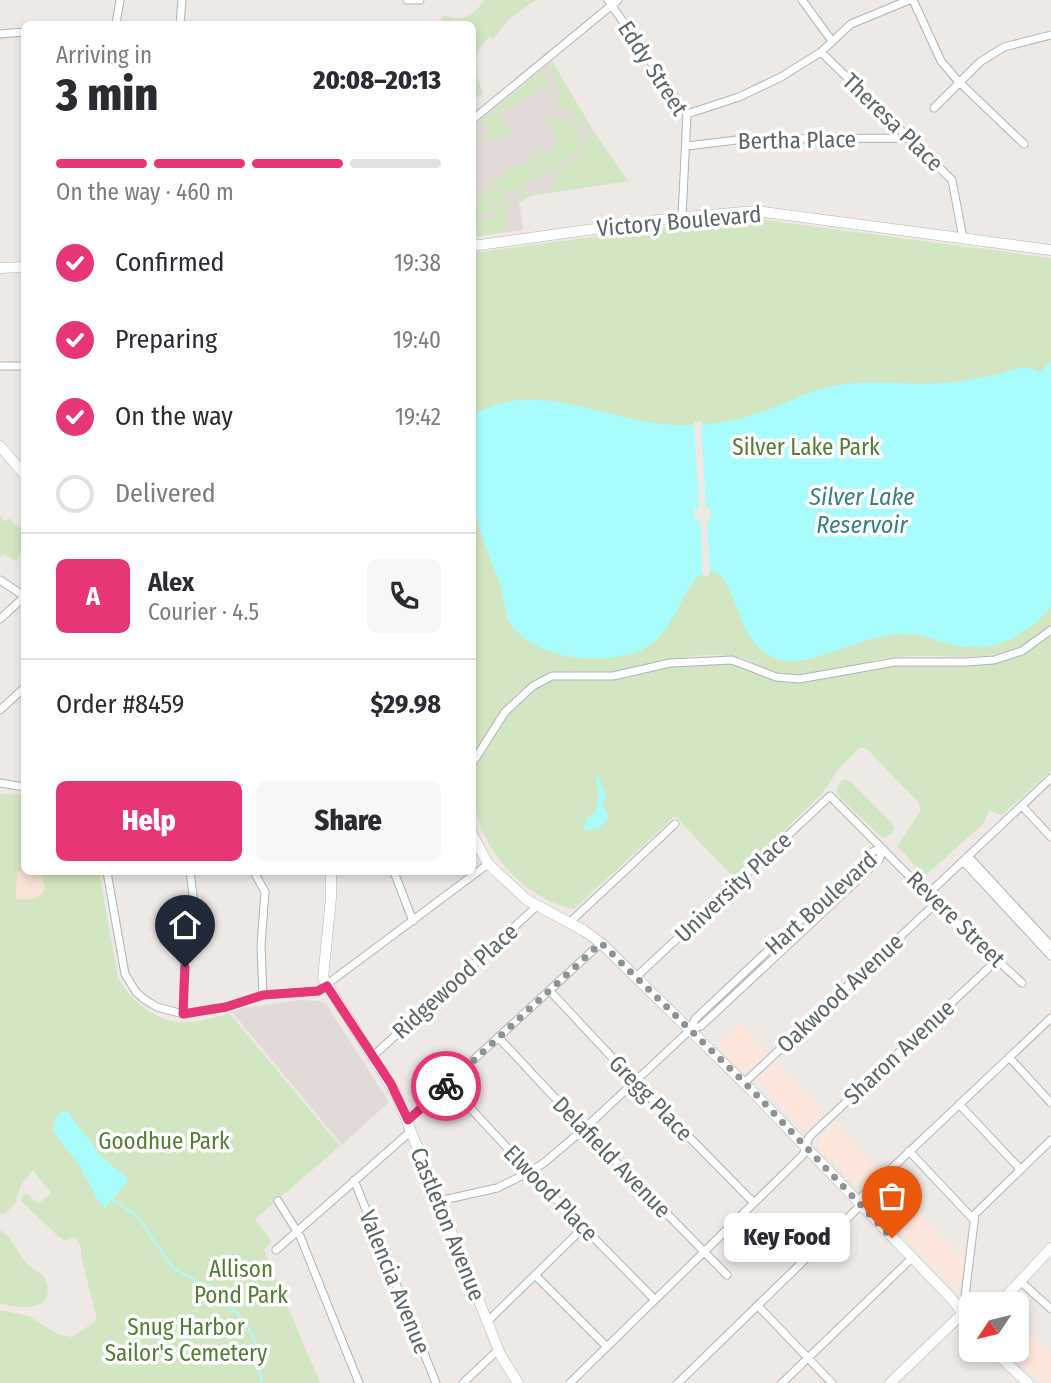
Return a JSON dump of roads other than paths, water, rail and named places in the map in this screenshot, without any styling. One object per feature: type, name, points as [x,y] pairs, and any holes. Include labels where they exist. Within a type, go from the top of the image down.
[{"type":"main road","name":"Victory Boulevard","points":[[476,245],[682,217],[767,212],[1051,250]]},
{"type":"main road","points":[[0,268],[21,267]]},
{"type":"main road","points":[[0,446],[21,470]]},
{"type":"main road","points":[[476,844],[488,863],[509,884],[537,906],[601,943],[744,1083],[959,1303]]},
{"type":"main road","points":[[327,986],[323,978],[331,875]]},
{"type":"main road","name":"Castleton Avenue","points":[[327,986],[391,1084],[408,1120],[499,1349],[518,1383]]},
{"type":"main road","points":[[1008,1292],[1051,1248]]},
{"type":"main road","points":[[891,1383],[959,1319]]},
{"type":"main road","points":[[1005,1362],[1026,1382]]},
{"type":"street","points":[[116,21],[120,0]]},
{"type":"street","points":[[180,21],[182,0]]},
{"type":"street","points":[[407,0],[420,0]]},
{"type":"street","points":[[802,0],[832,41]]},
{"type":"street","points":[[687,114],[759,88],[821,52],[851,24],[911,0],[936,52],[958,81],[1024,144]]},
{"type":"street","points":[[476,117],[612,2]]},
{"type":"street","name":"Eddy Street","points":[[612,2],[687,114],[682,217]]},
{"type":"street","points":[[0,34],[21,32]]},
{"type":"street","points":[[934,108],[958,81],[980,62],[1004,47],[1051,35]]},
{"type":"street","name":"Theresa Place","points":[[821,52],[952,180],[963,239]]},
{"type":"street","name":"Bertha Place","points":[[687,146],[745,139],[908,138]]},
{"type":"street","points":[[0,366],[21,366]]},
{"type":"street","points":[[0,580],[21,594]]},
{"type":"street","points":[[0,619],[21,599]]},
{"type":"street","points":[[476,758],[505,712],[533,686],[552,676],[613,676],[670,663],[732,660],[776,677],[799,679],[895,662],[994,660],[1022,651],[1051,630]]},
{"type":"street","points":[[0,710],[21,691]]},
{"type":"street","points":[[928,894],[1051,778]]},
{"type":"street","points":[[0,783],[21,785]]},
{"type":"street","name":"Revere Street","points":[[830,796],[936,903],[1022,983]]},
{"type":"street","name":"University Place","points":[[636,977],[830,796]]},
{"type":"street","points":[[1022,806],[1051,836]]},
{"type":"street","points":[[569,923],[675,824]]},
{"type":"street","name":"Hart Boulevard","points":[[439,1201],[487,1191],[530,1172],[557,1153],[690,1030],[695,1019],[864,860],[874,851],[883,849]]},
{"type":"street","points":[[965,859],[1051,946]]},
{"type":"street","points":[[965,859],[1051,956]]},
{"type":"street","points":[[476,872],[488,863]]},
{"type":"street","points":[[108,875],[125,974],[130,984],[136,992],[157,1007],[183,1014],[226,1007],[263,995],[318,991],[472,875]]},
{"type":"street","points":[[183,1014],[185,947],[194,902],[190,875]]},
{"type":"street","points":[[256,875],[265,892],[261,945],[263,995]]},
{"type":"street","points":[[395,875],[413,921]]},
{"type":"street","name":"Oakwood Avenue","points":[[744,1083],[936,903]]},
{"type":"street","name":"Ridgewood Place","points":[[373,1056],[537,906]]},
{"type":"street","points":[[408,1120],[601,943]]},
{"type":"street","name":"Sharon Avenue","points":[[570,1383],[803,1154],[808,1137],[997,960]]},
{"type":"street","name":"Gregg Place","points":[[550,991],[754,1203]]},
{"type":"street","points":[[678,1383],[758,1306],[909,1151],[1051,1018]]},
{"type":"street","name":"Delafield Avenue","points":[[499,1038],[727,1275]]},
{"type":"street","points":[[1009,1058],[1051,1102]]},
{"type":"street","name":"Elwood Place","points":[[448,1084],[655,1300]]},
{"type":"street","points":[[960,1104],[1020,1169]]},
{"type":"street","points":[[276,1250],[411,1131]]},
{"type":"street","points":[[968,1292],[977,1211],[1051,1140]]},
{"type":"street","points":[[909,1151],[974,1220]]},
{"type":"street","name":"Valencia Avenue","points":[[354,1180],[436,1383]]},
{"type":"street","points":[[278,1201],[297,1231],[359,1383]]},
{"type":"street","points":[[488,1321],[584,1227]]},
{"type":"street","points":[[782,1383],[912,1258]]},
{"type":"street","points":[[535,1275],[607,1347]]},
{"type":"street","points":[[1020,1281],[1051,1309]]},
{"type":"street","points":[[758,1306],[832,1383]]},
{"type":"street","points":[[463,1383],[499,1349]]},
{"type":"water","name":"Silver Lake Reservoir","points":[[1051,362],[1051,607],[1030,627],[1006,641],[980,647],[965,647],[918,635],[898,634],[864,641],[809,659],[783,660],[765,653],[752,639],[742,622],[729,588],[720,576],[709,571],[697,577],[659,637],[644,649],[628,655],[593,658],[556,653],[527,640],[507,618],[501,587],[476,516],[476,414],[497,405],[522,400],[548,401],[652,423],[712,424],[756,414],[836,385],[957,382],[1022,367],[1040,372]]},
{"type":"water","points":[[598,776],[606,797],[602,806],[607,811],[608,819],[599,828],[585,831],[588,816],[595,814],[599,797],[596,779]]},
{"type":"water","points":[[67,1111],[102,1157],[127,1178],[127,1182],[105,1208],[79,1165],[54,1132],[56,1118]]},
{"type":"waterway","points":[[112,1199],[137,1216],[173,1268],[205,1286],[210,1284],[241,1317],[259,1349],[261,1383]]},
{"type":"place","name":"Key Food","points":[[892,1238]]},
{"type":"park label","name":"Silver Lake Park","points":[[806,447]]},
{"type":"park label","name":"Goodhue Park","points":[[164,1141]]},
{"type":"park label","name":"Allison Pond Park","points":[[241,1282]]},
{"type":"park label","name":"Snug Harbor Sailor's Cemetery","points":[[186,1340]]}]
